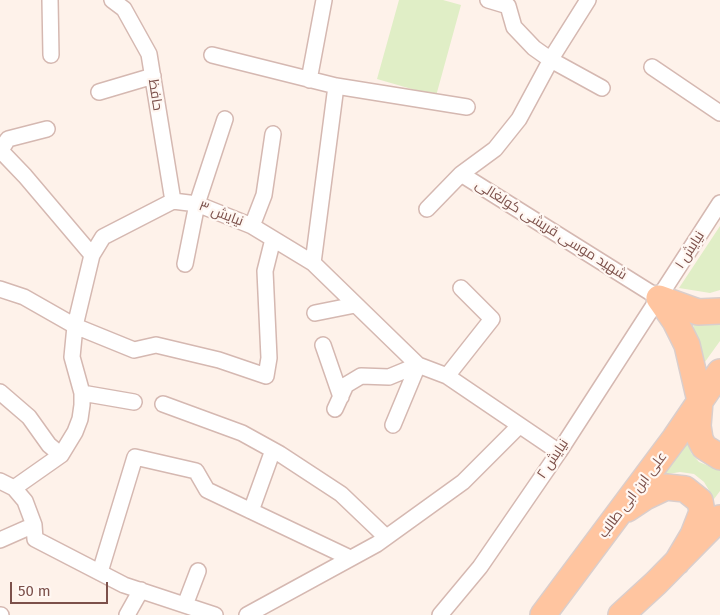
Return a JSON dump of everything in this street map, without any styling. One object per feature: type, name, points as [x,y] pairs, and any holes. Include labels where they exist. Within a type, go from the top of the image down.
[{"type":"main road","points":[[659,298],[698,312],[720,311]]},
{"type":"main road","points":[[659,298],[675,321],[687,345],[700,401],[698,426],[700,439],[704,447],[720,457]]},
{"type":"main road","name":"علی ابن ابی طالب","points":[[543,615],[675,438],[720,372]]},
{"type":"main road","points":[[618,516],[666,487],[684,488],[700,501],[702,512],[693,535],[677,562]]},
{"type":"main road","points":[[621,615],[720,518]]},
{"type":"street","points":[[50,0],[51,55]]},
{"type":"street","name":"حافظ","points":[[112,0],[124,9],[149,54],[173,201]]},
{"type":"street","points":[[309,80],[324,0]]},
{"type":"street","points":[[488,0],[508,6],[514,27],[534,48],[551,60],[602,88]]},
{"type":"street","name":"شهید موسی قریشی کولغالی","points":[[588,0],[551,60],[519,119],[496,149],[461,174],[659,298]]},
{"type":"street","points":[[212,55],[336,86],[467,108]]},
{"type":"street","points":[[652,67],[720,113]]},
{"type":"street","points":[[100,92],[153,76]]},
{"type":"street","points":[[313,263],[336,86]]},
{"type":"street","points":[[184,264],[197,204],[225,119]]},
{"type":"street","points":[[47,129],[8,139],[0,149],[92,256]]},
{"type":"street","points":[[252,226],[264,195],[272,134]]},
{"type":"street","points":[[427,209],[461,174]]},
{"type":"street","points":[[14,488],[61,455],[75,432],[80,419],[82,393],[72,357],[75,326],[92,256],[103,237],[173,201]]},
{"type":"street","name":"نیایش ۳","points":[[173,201],[197,204],[252,226],[313,263],[418,365],[447,376],[558,452]]},
{"type":"street","name":"نیایش ۱","points":[[659,298],[720,203]]},
{"type":"street","points":[[0,289],[24,296],[75,326],[134,350],[156,345],[219,360],[266,376],[269,358],[265,271],[273,239]]},
{"type":"street","points":[[447,376],[492,319],[460,288]]},
{"type":"street","name":"نیایش ۲","points":[[440,615],[480,566],[558,452],[659,298]]},
{"type":"street","points":[[315,313],[355,305]]},
{"type":"street","points":[[322,345],[338,403],[346,385],[362,376],[389,377],[418,365]]},
{"type":"street","points":[[393,425],[418,365]]},
{"type":"street","points":[[0,392],[30,417],[48,445],[61,455]]},
{"type":"street","points":[[82,393],[134,402]]},
{"type":"street","points":[[163,404],[242,433],[273,450],[342,494],[386,537]]},
{"type":"street","points":[[247,615],[386,537],[463,482],[519,426]]},
{"type":"street","points":[[251,511],[273,450]]},
{"type":"street","points":[[100,572],[135,457],[196,471],[207,490],[350,558]]},
{"type":"street","points":[[0,480],[14,488],[25,501],[34,525],[35,539],[124,585],[215,615]]},
{"type":"street","points":[[0,540],[34,525]]},
{"type":"street","points":[[185,605],[198,571]]},
{"type":"street","points":[[127,615],[141,590]]},
{"type":"green space","points":[[399,0],[443,0],[461,5],[436,96],[377,79]]},
{"type":"green space","points":[[720,226],[720,290],[710,293],[679,288]]},
{"type":"green space","points":[[693,324],[720,324],[720,341],[702,366]]},
{"type":"green space","points":[[691,428],[691,453],[699,462],[720,469],[720,491],[708,507],[710,492],[704,482],[694,474],[680,472],[668,474],[655,483]]}]
